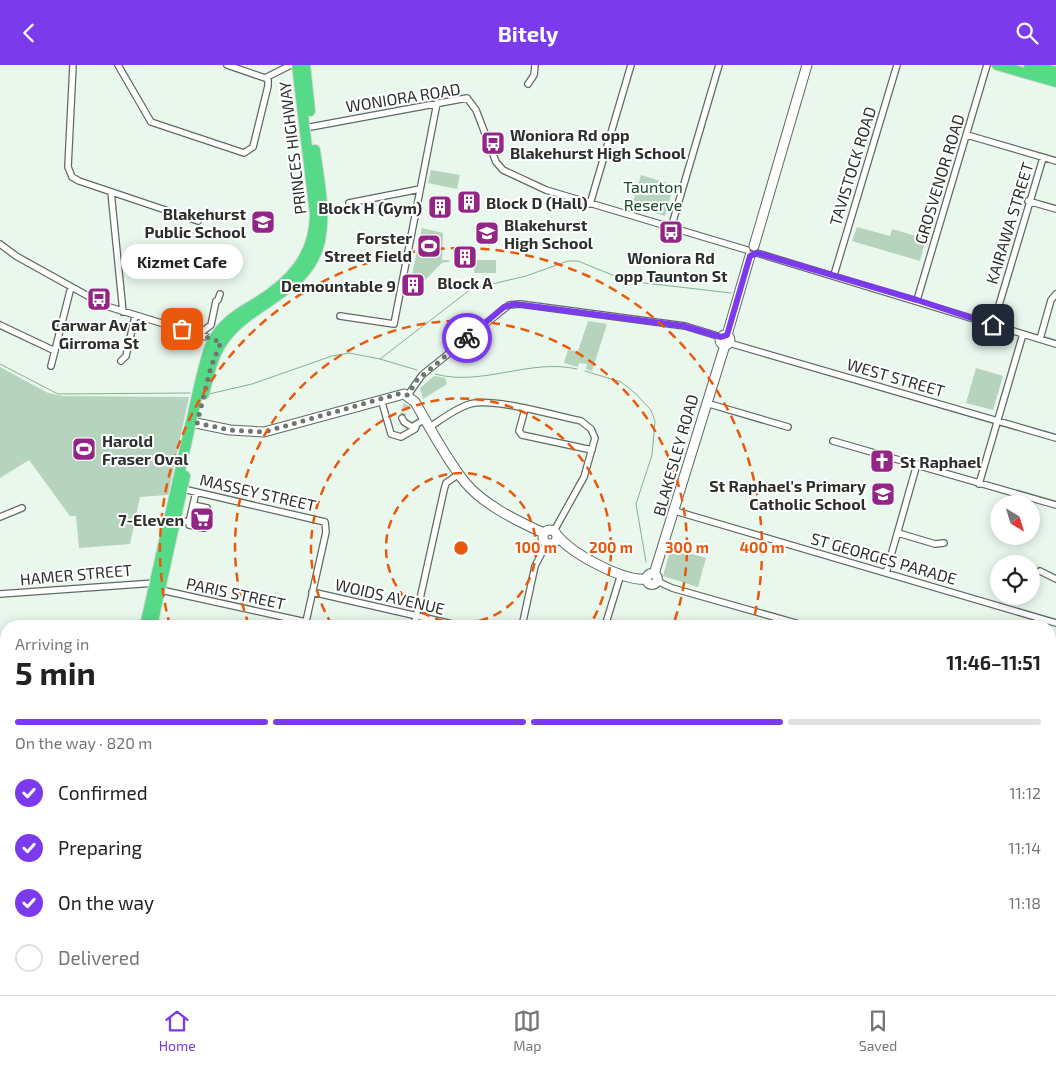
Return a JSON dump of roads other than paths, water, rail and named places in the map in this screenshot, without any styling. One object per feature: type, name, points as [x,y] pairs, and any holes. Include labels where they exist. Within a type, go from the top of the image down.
[{"type":"highway","name":"PRINCES HIGHWAY","points":[[297,65],[308,127]]},
{"type":"highway","name":"PRINCES HIGHWAY","points":[[147,620],[158,587],[183,489],[201,378],[218,341],[236,316],[287,281],[307,255],[313,237],[315,214],[305,65]]},
{"type":"highway","points":[[997,65],[1056,82]]},
{"type":"highway","points":[[1029,65],[1056,72]]},
{"type":"highway","name":"PRINCES HIGHWAY","points":[[153,620],[158,587],[194,422]]},
{"type":"street","points":[[73,65],[69,171],[76,180],[198,221]]},
{"type":"street","points":[[118,65],[151,122],[244,153],[253,147],[268,77]]},
{"type":"street","points":[[227,65],[260,77],[268,77],[291,65]]},
{"type":"street","points":[[528,84],[534,75],[535,65]]},
{"type":"street","points":[[590,203],[631,65]]},
{"type":"street","points":[[671,228],[719,65]]},
{"type":"street","name":"BLAKESLEY ROAD","points":[[653,578],[675,511],[807,65]]},
{"type":"street","name":"TAVISTOCK ROAD","points":[[834,275],[897,65]]},
{"type":"street","name":"GROSVENOR ROAD","points":[[917,300],[987,65]]},
{"type":"street","name":"WONIORA ROAD","points":[[308,127],[436,103],[470,99],[500,169],[546,190],[917,300],[1056,344]]},
{"type":"street","points":[[340,316],[394,324],[436,103]]},
{"type":"street","points":[[967,135],[1056,161]]},
{"type":"street","name":"KAIRAWA STREET","points":[[993,325],[1028,201],[1043,158]]},
{"type":"street","points":[[349,203],[420,189]]},
{"type":"street","points":[[111,192],[123,312]]},
{"type":"street","points":[[1028,201],[1056,209]]},
{"type":"street","points":[[0,244],[16,256],[102,304],[218,341]]},
{"type":"street","points":[[51,366],[71,287]]},
{"type":"street","points":[[199,334],[211,325],[216,301],[220,294]]},
{"type":"street","points":[[1040,339],[1051,300],[1056,294]]},
{"type":"street","name":"WEST STREET","points":[[409,399],[422,375],[509,305],[520,304],[684,326],[725,340],[1056,438]]},
{"type":"street","points":[[121,361],[126,356],[135,316]]},
{"type":"street","points":[[0,325],[55,351]]},
{"type":"street","points":[[979,484],[1023,334]]},
{"type":"street","points":[[194,422],[230,430],[264,432],[398,394],[409,399],[427,423],[464,482],[486,501],[544,533],[544,539],[553,538],[601,566],[622,574],[653,578],[672,588],[785,620]]},
{"type":"street","points":[[381,399],[391,434],[401,437],[415,429],[417,424]]},
{"type":"street","points":[[402,418],[409,426],[427,423],[473,403],[492,402],[586,423],[594,435],[592,450],[584,477],[553,538],[535,566],[523,620]]},
{"type":"street","points":[[706,403],[788,427]]},
{"type":"street","points":[[525,409],[519,431],[522,435],[592,450]]},
{"type":"street","points":[[833,441],[1056,505]]},
{"type":"street","points":[[886,573],[917,464]]},
{"type":"street","points":[[415,620],[446,483],[459,473]]},
{"type":"street","name":"MASSEY STREET","points":[[183,489],[326,523],[312,592]]},
{"type":"street","points":[[189,522],[196,492]]},
{"type":"street","points":[[193,505],[207,508]]},
{"type":"street","points":[[0,517],[22,508]]},
{"type":"street","name":"ST GEORGES PARADE","points":[[675,511],[1046,620]]},
{"type":"street","points":[[176,520],[189,522],[189,525],[204,528]]},
{"type":"street","points":[[898,533],[935,544],[944,543]]},
{"type":"street","points":[[1040,571],[1056,579]]},
{"type":"street","points":[[607,620],[622,574]]},
{"type":"street","name":"HAMER STREET","points":[[0,594],[158,587]]},
{"type":"street","name":"PARIS STREET","points":[[158,587],[289,620]]},
{"type":"street","points":[[306,620],[312,592]]},
{"type":"street","name":"WOIDS AVENUE","points":[[312,592],[431,620]]},
{"type":"waterway","points":[[380,359],[471,289],[526,276],[568,261],[578,261],[627,281],[731,293]]},
{"type":"waterway","points":[[209,394],[252,384],[332,356],[349,353],[380,359],[417,370]]},
{"type":"waterway","points":[[0,364],[58,394],[190,393]]},
{"type":"waterway","points":[[435,374],[470,377],[542,367],[577,369]]},
{"type":"waterway","points":[[585,371],[621,382],[651,410],[655,421],[652,455],[636,504],[646,562]]},
{"type":"tunnel","points":[[402,418],[406,404]]},
{"type":"place","name":"Woniora Rd opp Blakehurst High School","points":[[493,143]]},
{"type":"place","name":"Block D (Hall)","points":[[469,202]]},
{"type":"place","name":"Block H (Gym)","points":[[440,207]]},
{"type":"place","name":"Blakehurst Public School","points":[[263,222]]},
{"type":"place","name":"Woniora Rd opp Taunton St","points":[[671,232]]},
{"type":"place","name":"Blakehurst High School","points":[[487,233]]},
{"type":"place","name":"Forster Street Field","points":[[429,246]]},
{"type":"place","name":"Block A","points":[[465,257]]},
{"type":"place","name":"Demountable 9","points":[[413,285]]},
{"type":"place","name":"Carwar Av at Girroma St","points":[[99,299]]},
{"type":"place","name":"Kizmet Cafe","points":[[182,329]]},
{"type":"place","name":"Harold Fraser Oval","points":[[84,449]]},
{"type":"place","name":"St Raphael","points":[[882,461]]},
{"type":"place","name":"St Raphael's Primary Catholic School","points":[[883,494]]},
{"type":"place","name":"7-Eleven","points":[[202,519]]},
{"type":"park label","name":"Taunton Reserve","points":[[653,195]]}]
